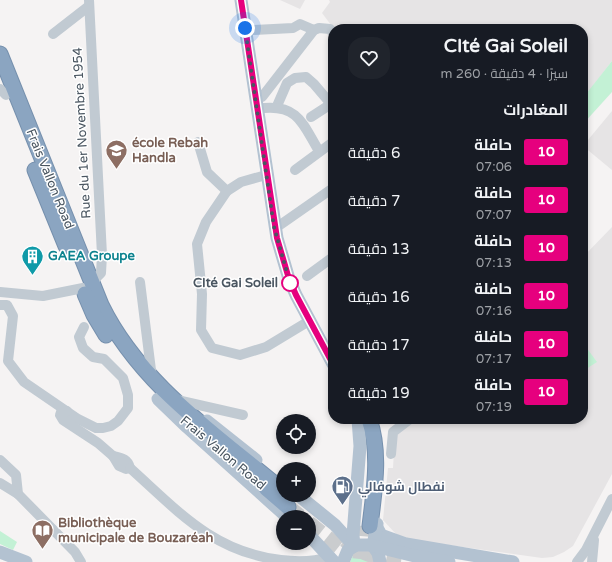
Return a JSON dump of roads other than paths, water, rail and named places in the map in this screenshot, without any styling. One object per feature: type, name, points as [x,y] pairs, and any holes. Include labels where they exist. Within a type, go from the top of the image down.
[{"type":"highway","name":"Frais Vallon Road","points":[[0,54],[88,287],[94,315],[108,340],[132,371],[276,489]]},
{"type":"highway","name":"Frais Vallon Road","points":[[0,80],[3,92],[88,287],[114,330],[152,379],[162,395]]},
{"type":"highway","points":[[364,424],[367,434],[370,526]]},
{"type":"highway","points":[[370,424],[373,435],[375,460],[370,526]]},
{"type":"main road","points":[[241,0],[274,227],[283,261],[294,291],[328,355]]},
{"type":"main road","points":[[249,0],[280,225],[298,282],[328,340]]},
{"type":"main road","points":[[162,395],[177,400],[226,434],[276,477]]},
{"type":"main road","points":[[162,395],[187,427],[276,491]]},
{"type":"main road","points":[[354,546],[353,535],[360,446],[358,424]]},
{"type":"main road","points":[[374,424],[380,443],[382,470],[370,526],[374,546],[378,553],[380,562]]},
{"type":"main road","points":[[292,502],[335,525],[354,546]]},
{"type":"main road","points":[[335,525],[348,523],[356,510]]},
{"type":"main road","points":[[370,526],[381,535],[401,543],[513,562]]},
{"type":"main road","points":[[316,543],[331,560]]},
{"type":"main road","points":[[343,562],[347,552],[354,546],[363,544],[449,562]]},
{"type":"main road","points":[[0,552],[26,562]]},
{"type":"street","points":[[53,34],[89,3]]},
{"type":"street","name":"Rue du 1er Novembre 1954","points":[[88,287],[101,273],[102,254],[89,3]]},
{"type":"street","points":[[254,30],[293,28],[300,24],[314,30]]},
{"type":"street","points":[[319,151],[295,114],[288,109],[263,102],[314,30],[319,28],[328,29]]},
{"type":"street","points":[[277,106],[286,83],[306,77],[328,100]]},
{"type":"street","points":[[311,117],[328,106]]},
{"type":"street","points":[[198,142],[207,172],[226,191]]},
{"type":"street","points":[[295,170],[328,145]]},
{"type":"street","points":[[266,175],[241,182],[226,191],[206,222],[197,244],[202,294],[201,330],[212,348],[240,355],[266,347],[309,321]]},
{"type":"street","points":[[280,225],[328,191]]},
{"type":"street","points":[[307,276],[328,261]]},
{"type":"street","points":[[140,282],[152,379]]},
{"type":"street","points":[[0,292],[43,296],[88,287]]},
{"type":"street","points":[[0,304],[7,305],[13,316],[8,361],[24,382],[89,426],[103,428],[118,421],[128,408],[128,395],[123,378],[104,359],[93,357],[83,348],[79,336],[84,327]]},
{"type":"street","points":[[177,400],[243,414]]},
{"type":"street","points":[[67,411],[61,412],[60,415],[63,420],[98,443],[113,456],[119,466],[126,469],[130,468],[181,514],[207,535],[222,543],[250,554],[274,559],[331,560]]},
{"type":"street","points":[[391,454],[393,432],[403,424]]},
{"type":"street","points":[[0,460],[16,475],[18,494]]},
{"type":"street","points":[[0,483],[18,494],[75,552],[81,562]]},
{"type":"street","points":[[577,562],[611,503]]},
{"type":"street","points":[[592,562],[593,545],[603,516]]},
{"type":"street","points":[[569,562],[581,553],[594,533]]},
{"type":"tunnel","points":[[288,507],[292,510]]},
{"type":"tunnel","points":[[360,559],[363,526]]},
{"type":"tunnel","points":[[316,529],[352,557]]},
{"type":"tunnel","points":[[345,540],[351,545],[371,555],[401,562]]},
{"type":"place","name":"école Rebah Handla","points":[[117,170]]},
{"type":"place","name":"GAEA Groupe","points":[[33,276]]},
{"type":"place","name":"CIté Gai Soleil","points":[[290,283]]},
{"type":"place","name":"نفطال شوفالي","points":[[342,506]]},
{"type":"place","name":"Bibliothèque municipale de Bouzaréah","points":[[43,550]]}]
